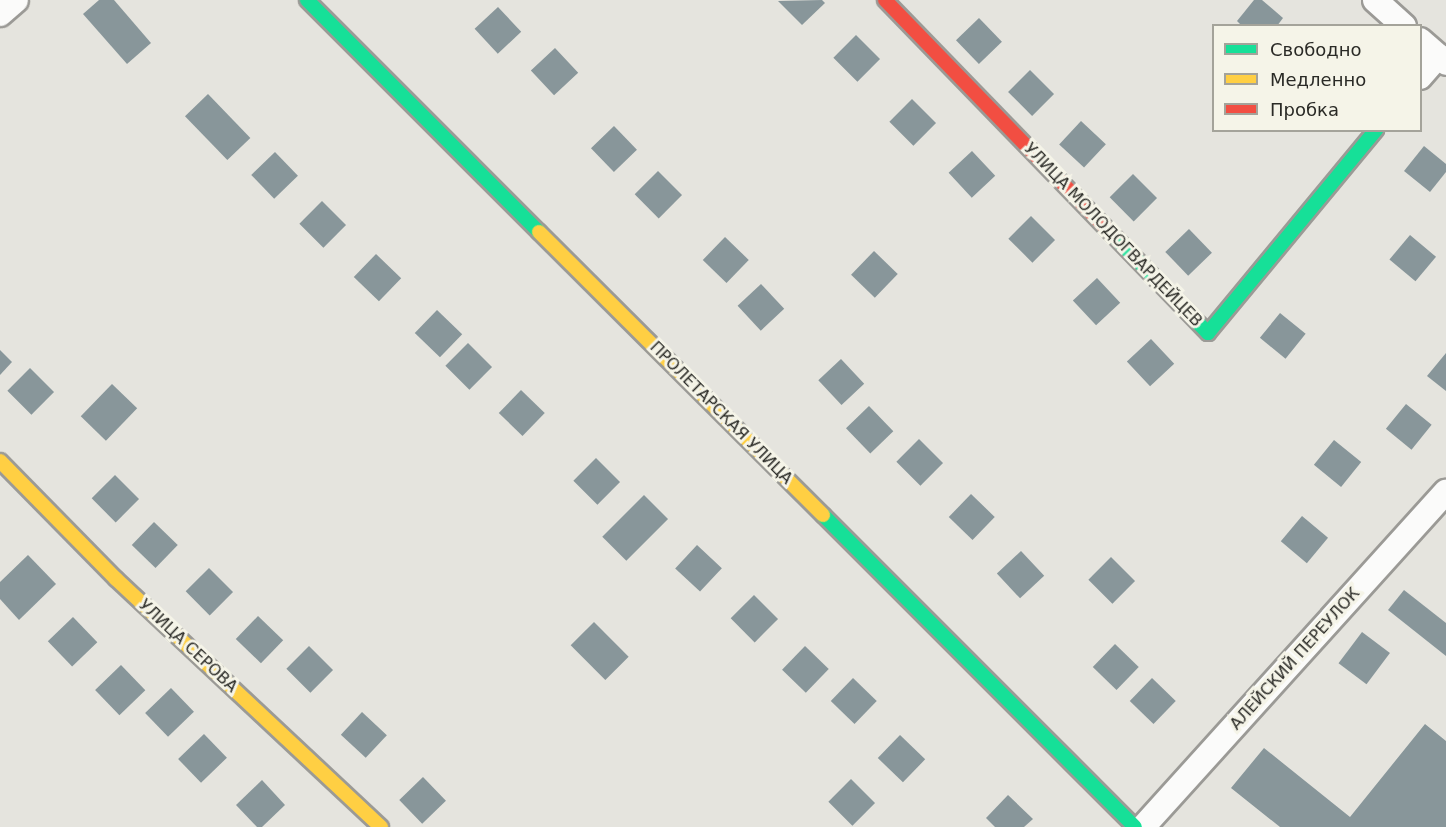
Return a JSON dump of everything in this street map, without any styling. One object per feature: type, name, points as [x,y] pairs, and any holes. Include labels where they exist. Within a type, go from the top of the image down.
[{"type":"street","points":[[0,14],[16,0]]},
{"type":"street","name":"ПРОЛЕТАРСКАЯ УЛИЦА","points":[[307,0],[1135,827]]},
{"type":"street","name":"УЛИЦА МОЛОДОГВАРДЕЙЦЕВ","points":[[885,0],[1208,333],[1374,132]]},
{"type":"street","points":[[1375,0],[1402,24]]},
{"type":"street","points":[[1422,74],[1435,53]]},
{"type":"street","name":"УЛИЦА СЕРОВА","points":[[0,461],[116,579],[381,827]]},
{"type":"street","name":"АЛЕЙСКИЙ ПЕРЕУЛОК","points":[[1143,827],[1446,492]]},
{"type":"building","points":[[99,0],[114,0],[151,43],[127,64],[83,14]]},
{"type":"building","points":[[822,0],[825,3],[802,25],[778,1]]},
{"type":"building","points":[[1254,0],[1262,0],[1283,18],[1278,24],[1240,24],[1237,21]]},
{"type":"building","points":[[498,7],[521,32],[498,54],[475,29]]},
{"type":"building","points":[[979,18],[1002,42],[979,64],[956,40]]},
{"type":"building","points":[[856,35],[880,59],[857,82],[833,58]]},
{"type":"building","points":[[555,48],[578,73],[554,95],[531,71]]},
{"type":"building","points":[[1030,70],[1054,94],[1032,116],[1008,92]]},
{"type":"building","points":[[208,94],[250,138],[227,160],[185,116]]},
{"type":"building","points":[[912,99],[936,123],[913,146],[889,122]]},
{"type":"building","points":[[1081,121],[1106,144],[1084,168],[1059,144]]},
{"type":"building","points":[[614,126],[637,150],[614,172],[591,148]]},
{"type":"building","points":[[1424,146],[1446,164],[1446,172],[1430,192],[1404,171]]},
{"type":"building","points":[[972,151],[995,176],[972,198],[949,173]]},
{"type":"building","points":[[275,152],[298,176],[274,199],[251,175]]},
{"type":"building","points":[[658,171],[682,195],[659,218],[635,194]]},
{"type":"building","points":[[1133,174],[1157,198],[1134,221],[1110,197]]},
{"type":"building","points":[[322,201],[346,225],[323,248],[299,224]]},
{"type":"building","points":[[1031,216],[1055,240],[1032,263],[1008,239]]},
{"type":"building","points":[[1189,229],[1212,253],[1188,276],[1165,252]]},
{"type":"building","points":[[1410,235],[1436,257],[1415,281],[1389,260]]},
{"type":"building","points":[[725,237],[749,260],[727,283],[703,260]]},
{"type":"building","points":[[874,251],[898,274],[875,298],[851,275]]},
{"type":"building","points":[[376,254],[401,278],[379,301],[354,277]]},
{"type":"building","points":[[1097,278],[1120,303],[1096,325],[1073,301]]},
{"type":"building","points":[[761,284],[784,309],[761,331],[738,306]]},
{"type":"building","points":[[437,310],[462,334],[440,357],[415,333]]},
{"type":"building","points":[[1280,313],[1306,334],[1286,359],[1260,338]]},
{"type":"building","points":[[1151,339],[1174,364],[1150,386],[1127,362]]},
{"type":"building","points":[[468,343],[492,367],[469,390],[445,366]]},
{"type":"building","points":[[0,350],[12,362],[0,375]]},
{"type":"building","points":[[1446,353],[1446,391],[1427,376]]},
{"type":"building","points":[[841,359],[864,384],[842,405],[818,380]]},
{"type":"building","points":[[30,368],[54,392],[31,415],[7,391]]},
{"type":"building","points":[[112,384],[137,408],[106,441],[81,416]]},
{"type":"building","points":[[521,390],[545,413],[523,436],[499,413]]},
{"type":"building","points":[[1406,404],[1432,425],[1412,450],[1386,429]]},
{"type":"building","points":[[869,406],[893,431],[870,453],[846,428]]},
{"type":"building","points":[[919,439],[943,463],[920,486],[896,462]]},
{"type":"building","points":[[1334,440],[1361,462],[1341,487],[1314,465]]},
{"type":"building","points":[[596,458],[620,482],[597,505],[573,481]]},
{"type":"building","points":[[115,475],[139,499],[116,522],[92,498]]},
{"type":"building","points":[[971,494],[995,517],[973,540],[949,517]]},
{"type":"building","points":[[644,495],[668,519],[626,561],[602,537]]},
{"type":"building","points":[[1302,516],[1328,538],[1307,563],[1281,541]]},
{"type":"building","points":[[154,522],[178,545],[156,568],[132,545]]},
{"type":"building","points":[[697,545],[722,568],[700,592],[675,568]]},
{"type":"building","points":[[1021,551],[1044,576],[1020,598],[997,574]]},
{"type":"building","points":[[28,555],[56,584],[19,620],[0,599],[0,582]]},
{"type":"building","points":[[1111,557],[1135,581],[1112,604],[1088,580]]},
{"type":"building","points":[[209,568],[233,592],[210,615],[186,591]]},
{"type":"building","points":[[1404,590],[1446,623],[1446,656],[1388,610]]},
{"type":"building","points":[[754,595],[778,619],[755,642],[731,618]]},
{"type":"building","points":[[258,616],[283,640],[261,663],[236,639]]},
{"type":"building","points":[[73,617],[97,642],[72,666],[48,641]]},
{"type":"building","points":[[594,622],[629,657],[605,680],[571,645]]},
{"type":"building","points":[[1362,632],[1390,653],[1366,684],[1339,663]]},
{"type":"building","points":[[1115,644],[1139,667],[1117,690],[1093,667]]},
{"type":"building","points":[[309,646],[333,670],[310,693],[286,669]]},
{"type":"building","points":[[805,646],[829,669],[806,693],[782,670]]},
{"type":"building","points":[[121,665],[145,690],[119,715],[95,690]]},
{"type":"building","points":[[853,678],[877,701],[855,724],[831,701]]},
{"type":"building","points":[[1152,678],[1176,701],[1154,724],[1130,701]]},
{"type":"building","points":[[171,688],[194,712],[168,737],[145,713]]},
{"type":"building","points":[[362,712],[387,735],[366,758],[341,735]]},
{"type":"building","points":[[1425,724],[1446,741],[1446,827],[1280,827],[1231,788],[1264,748],[1350,817]]},
{"type":"building","points":[[204,734],[227,758],[201,783],[178,759]]},
{"type":"building","points":[[900,735],[925,759],[903,782],[878,758]]},
{"type":"building","points":[[423,777],[446,801],[422,824],[399,800]]},
{"type":"building","points":[[851,779],[875,803],[852,826],[828,802]]},
{"type":"building","points":[[262,780],[285,805],[262,827],[257,827],[236,805]]},
{"type":"building","points":[[1008,795],[1033,819],[1024,827],[995,827],[986,818]]},
{"type":"traffic: fast","points":[[307,0],[539,232]]},
{"type":"traffic: fast","points":[[1112,234],[1208,333],[1374,132]]},
{"type":"traffic: fast","points":[[823,515],[1135,827]]},
{"type":"traffic: slow","points":[[539,232],[823,515]]},
{"type":"traffic: slow","points":[[0,461],[116,579],[381,827]]},
{"type":"traffic: jam","points":[[885,0],[1112,234]]}]
